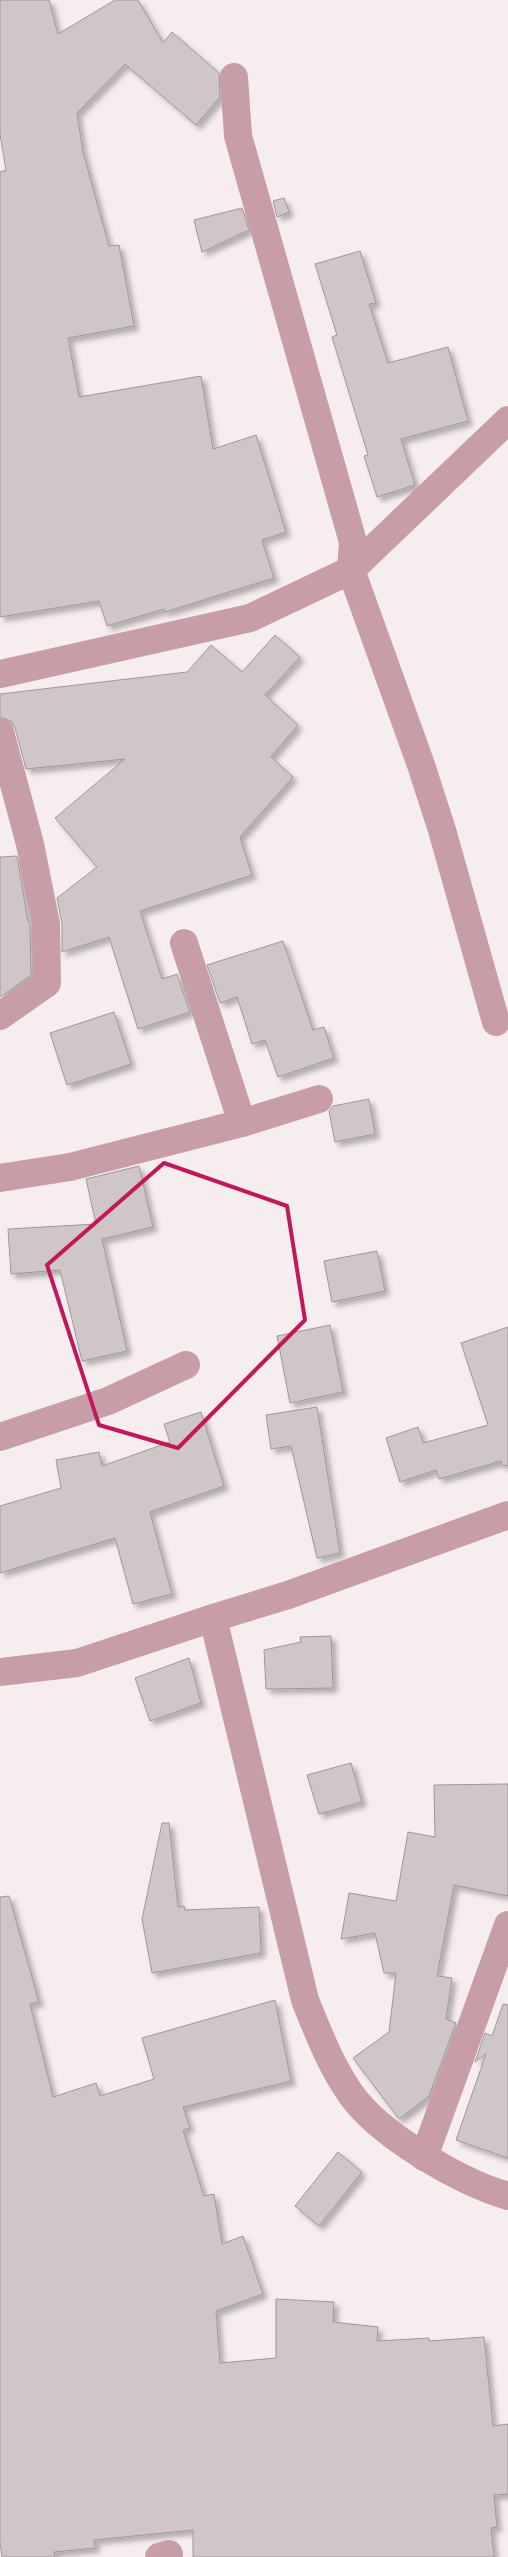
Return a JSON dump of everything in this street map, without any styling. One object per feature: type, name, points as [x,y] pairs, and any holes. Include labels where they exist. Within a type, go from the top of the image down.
[{"type":"street","points":[[234,77],[238,136],[352,542],[351,570],[422,765],[496,1022]]},
{"type":"street","points":[[0,674],[250,618],[351,570],[508,420]]},
{"type":"street","points":[[0,732],[30,844],[44,915],[47,983],[0,1016]]},
{"type":"street","points":[[184,942],[242,1123]]},
{"type":"street","points":[[0,1178],[70,1167],[242,1123],[319,1099]]},
{"type":"street","points":[[0,1437],[108,1402],[186,1365]]},
{"type":"street","points":[[0,1672],[76,1663],[288,1595],[508,1515]]},
{"type":"street","points":[[212,1618],[305,2000],[330,2061],[351,2095],[381,2124],[424,2157],[466,2180],[508,2196]]},
{"type":"street","points":[[424,2157],[508,1925]]},
{"type":"highlighted area","points":[[164,1163],[287,1206],[305,1320],[178,1448],[99,1425],[47,1265]]},
{"type":"building","points":[[0,0],[49,0],[58,34],[115,0],[138,0],[163,43],[172,32],[219,73],[220,97],[196,125],[125,64],[77,113],[83,152],[109,246],[119,245],[134,326],[68,338],[79,397],[201,376],[213,449],[256,435],[286,532],[262,540],[274,578],[165,612],[164,609],[107,626],[99,601],[0,617],[0,172],[6,170],[0,134]]},
{"type":"building","points":[[284,198],[289,212],[277,217],[273,201]]},
{"type":"building","points":[[242,208],[249,230],[202,252],[194,220]]},
{"type":"building","points":[[360,251],[376,303],[369,304],[388,363],[448,347],[468,421],[401,439],[415,485],[377,497],[364,456],[368,455],[332,337],[337,335],[315,264]]},
{"type":"building","points":[[275,635],[300,657],[265,695],[298,725],[271,757],[293,777],[240,837],[252,875],[140,911],[162,979],[177,974],[190,1012],[138,1029],[109,937],[62,952],[62,924],[57,898],[97,867],[55,818],[125,759],[26,769],[15,728],[11,721],[0,717],[0,694],[187,672],[211,645],[242,672]]},
{"type":"building","points":[[17,856],[28,922],[30,921],[31,975],[0,997],[0,857]]},
{"type":"building","points":[[283,941],[313,1030],[324,1027],[334,1058],[278,1077],[265,1040],[252,1044],[237,997],[220,1003],[207,965]]},
{"type":"building","points":[[114,1012],[131,1064],[67,1085],[50,1033]]},
{"type":"building","points":[[369,1099],[375,1134],[335,1142],[329,1111],[333,1106]]},
{"type":"building","points":[[139,1166],[153,1227],[102,1239],[127,1351],[82,1361],[60,1270],[11,1274],[8,1229],[96,1224],[86,1179]]},
{"type":"building","points":[[377,1251],[385,1291],[332,1302],[324,1261]]},
{"type":"building","points":[[330,1325],[343,1392],[290,1403],[277,1336]]},
{"type":"building","points":[[508,1327],[508,1465],[502,1466],[501,1461],[439,1479],[436,1470],[400,1482],[386,1438],[418,1427],[423,1443],[488,1425],[461,1343]]},
{"type":"building","points":[[317,1407],[340,1553],[317,1558],[291,1446],[271,1449],[266,1415]]},
{"type":"building","points":[[201,1412],[224,1486],[150,1512],[172,1594],[133,1604],[115,1538],[0,1573],[0,1506],[61,1488],[56,1460],[99,1452],[102,1466],[170,1442],[164,1424]]},
{"type":"building","points":[[331,1636],[333,1688],[266,1689],[264,1650],[301,1642],[300,1637]]},
{"type":"building","points":[[189,1658],[201,1703],[150,1721],[135,1678]]},
{"type":"building","points":[[351,1763],[362,1802],[319,1814],[307,1775]]},
{"type":"building","points":[[508,1784],[508,1896],[454,1885],[437,1976],[452,1978],[446,2019],[456,2023],[429,2096],[399,2119],[353,2058],[389,2032],[396,1973],[384,1973],[375,1933],[341,1939],[349,1893],[396,1901],[408,1832],[435,1837],[434,1785]]},
{"type":"building","points":[[162,1823],[169,1823],[178,1907],[184,1906],[185,1910],[259,1907],[261,1953],[152,1973],[142,1919]]},
{"type":"building","points":[[9,1896],[39,2002],[30,2004],[53,2097],[96,2083],[100,2096],[154,2079],[142,2038],[275,2000],[291,2081],[183,2107],[190,2128],[183,2130],[204,2196],[214,2194],[222,2244],[243,2236],[263,2294],[216,2311],[220,2363],[276,2358],[276,2299],[334,2302],[333,2322],[378,2327],[377,2341],[429,2338],[429,2341],[484,2337],[493,2426],[508,2424],[508,2494],[494,2495],[497,2527],[491,2528],[494,2557],[193,2557],[193,2530],[94,2540],[95,2548],[54,2552],[55,2557],[2,2557],[0,2543],[0,1897]]},
{"type":"building","points":[[503,2004],[508,2005],[508,2158],[456,2140],[486,2054],[475,2062],[485,2033],[492,2036]]},
{"type":"building","points":[[338,2152],[362,2172],[319,2226],[295,2206]]}]
